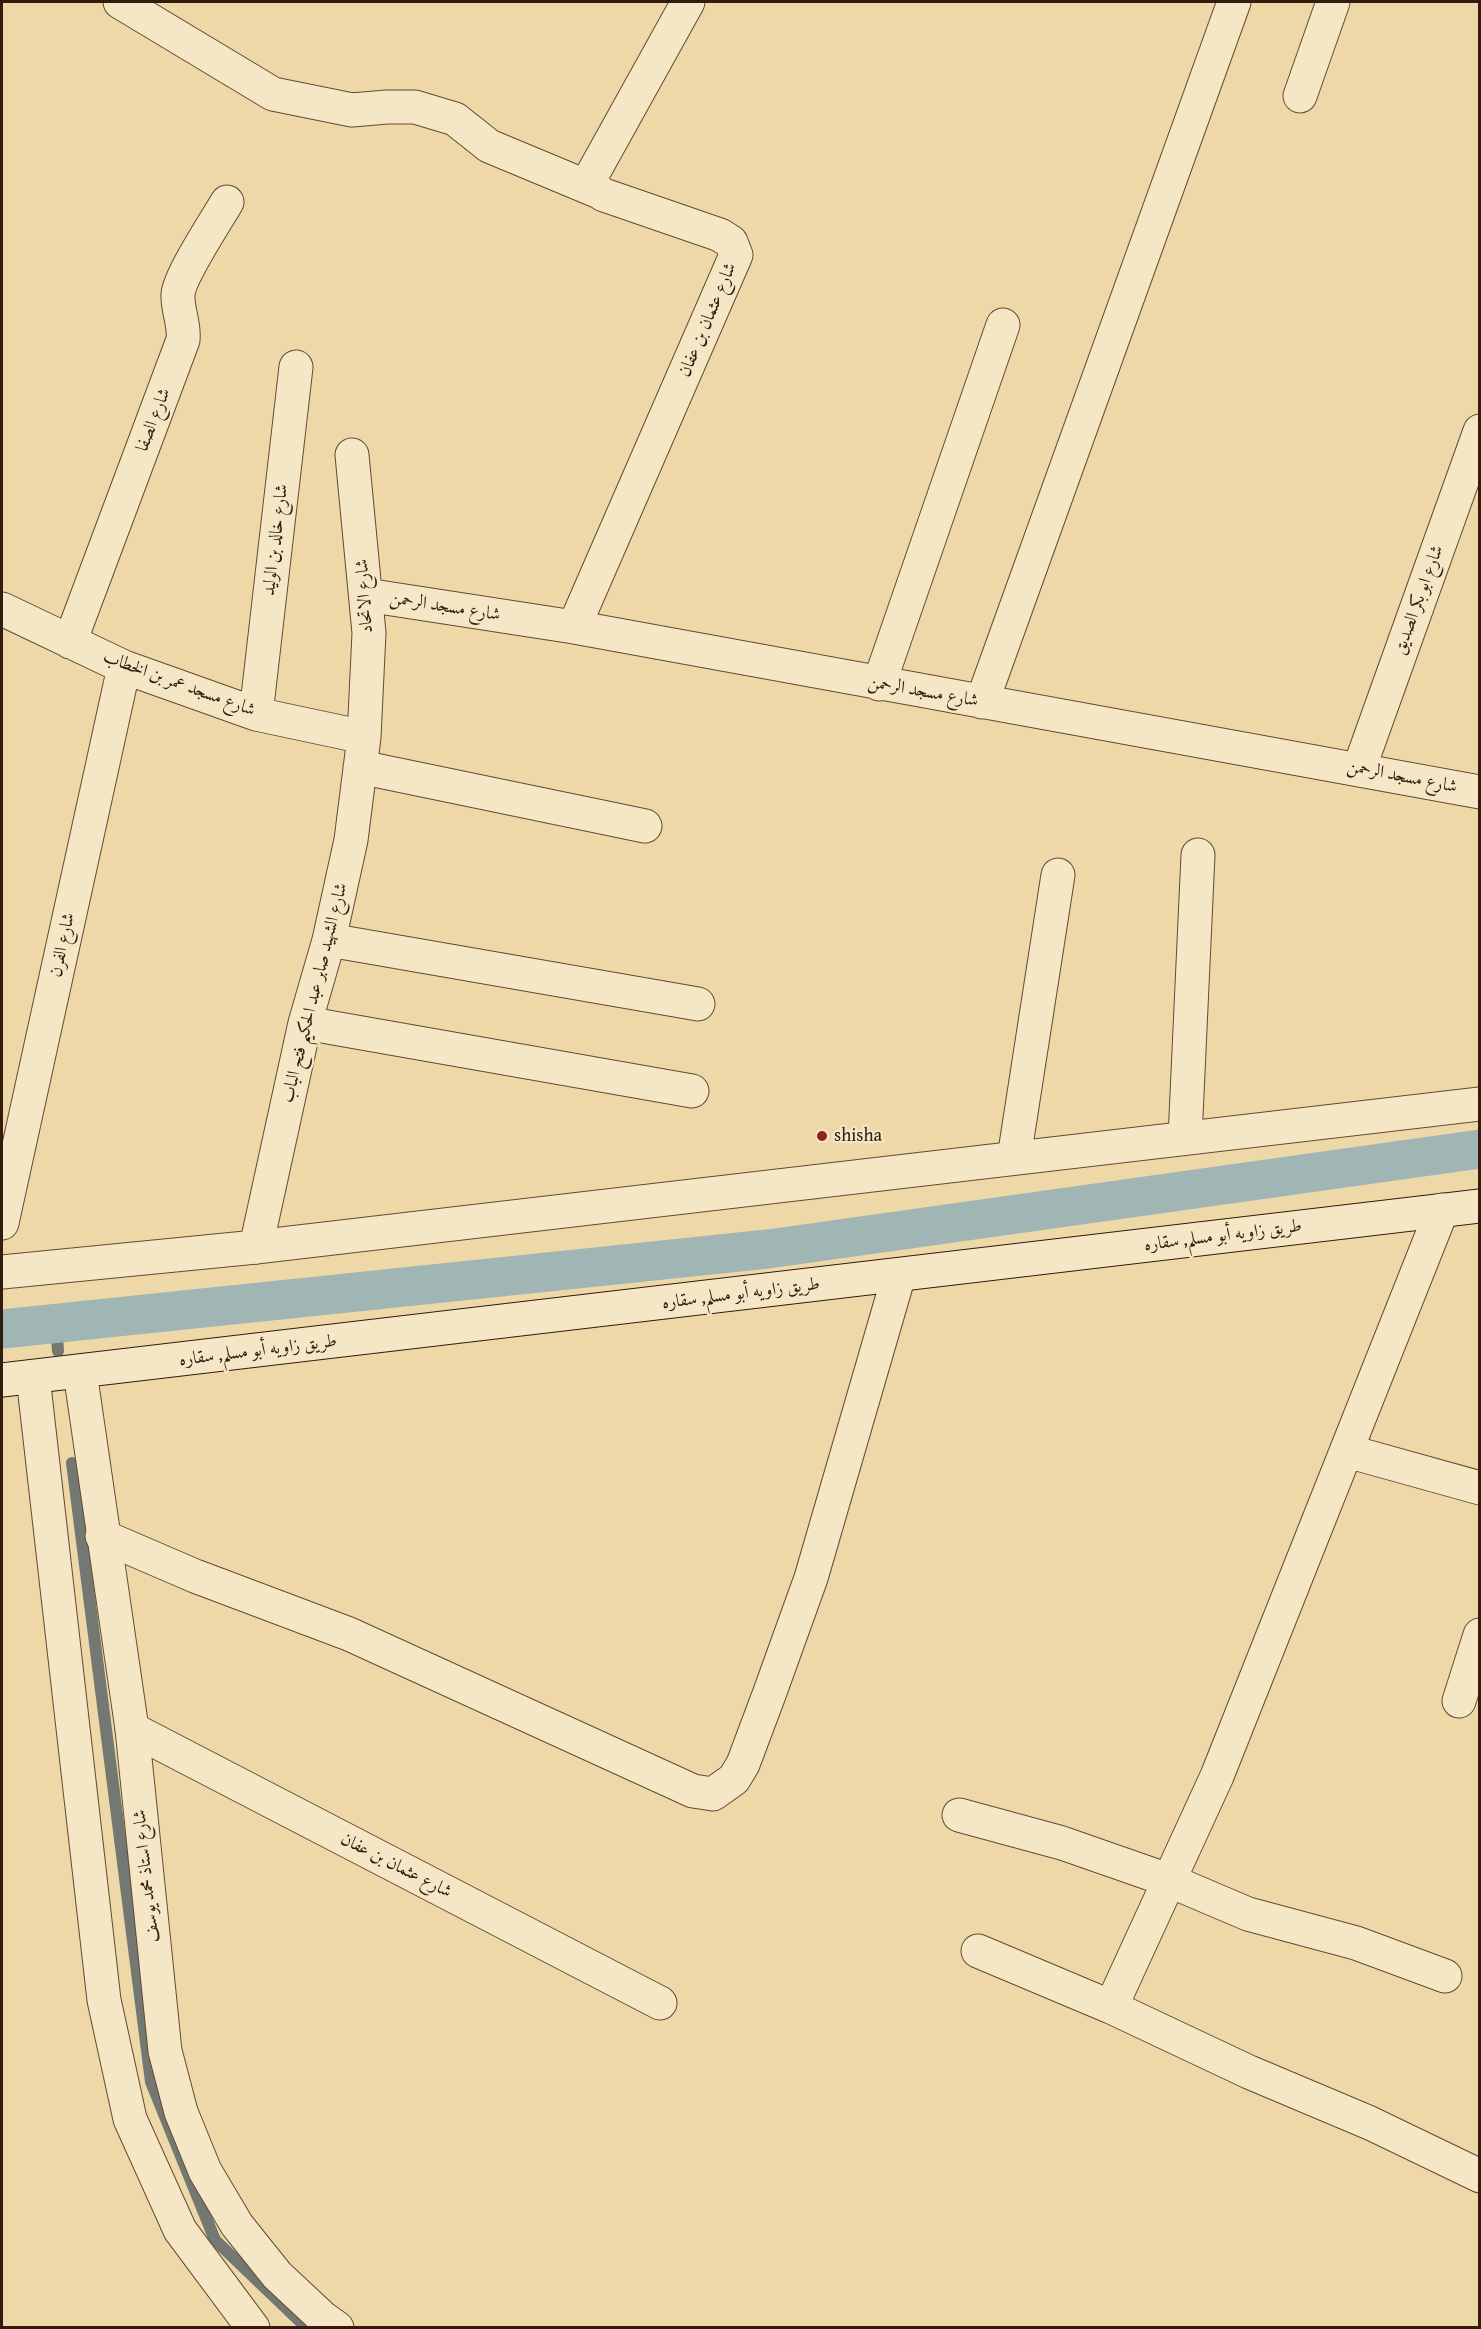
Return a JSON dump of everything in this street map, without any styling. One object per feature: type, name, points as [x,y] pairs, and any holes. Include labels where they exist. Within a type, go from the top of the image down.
[{"type":"street","points":[[120,2],[273,94],[352,110],[415,107],[455,119],[489,146],[597,190]]},
{"type":"street","points":[[597,190],[593,184],[592,175],[688,2]]},
{"type":"street","points":[[982,702],[1234,2]]},
{"type":"street","points":[[1300,96],[1333,2]]},
{"type":"street","name":"شارع عثمان بن عفان","points":[[574,627],[736,255],[731,242],[720,235],[597,190]]},
{"type":"street","name":"شارع الصفا","points":[[70,642],[183,340],[184,322],[178,303],[181,281],[227,202]]},
{"type":"street","points":[[879,684],[1003,325]]},
{"type":"street","name":"شارع خالد بن الوليد","points":[[256,714],[296,367]]},
{"type":"street","name":"شارع ابو بكر الصديق","points":[[1359,769],[1479,431]]},
{"type":"street","name":"شارع الاتحاد","points":[[352,455],[369,633],[362,752]]},
{"type":"street","name":"شارع مسجد الرحمن","points":[[366,595],[574,627],[1479,792]]},
{"type":"street","name":"شارع مسجد عمر بن الخطاب","points":[[2,609],[124,667],[362,752],[645,826]]},
{"type":"street","name":"شارع الفرن","points":[[2,1223],[124,667]]},
{"type":"street","name":"شارع الشهيد صابر عبد الحكيم فتح الباب","points":[[256,1246],[305,1023],[329,940],[351,840],[362,752]]},
{"type":"street","points":[[1185,1138],[1198,855]]},
{"type":"street","points":[[1014,1158],[1058,875]]},
{"type":"street","points":[[329,940],[698,1004]]},
{"type":"street","points":[[305,1023],[692,1091]]},
{"type":"street","points":[[2,1272],[256,1246],[1479,1104]]},
{"type":"street","name":"طريق زاويه أبو مسلم, سقاره","points":[[2,1380],[1479,1206]]},
{"type":"street","points":[[1111,2007],[1217,1776],[1443,1210]]},
{"type":"street","points":[[102,1536],[195,1576],[349,1634],[693,1791],[713,1794],[734,1779],[743,1764],[811,1578],[899,1275]]},
{"type":"street","name":"شارع استاذ محمد يوسف","points":[[80,1372],[102,1536],[132,1729],[165,2051],[181,2112],[205,2171],[237,2225],[277,2275],[337,2328]]},
{"type":"street","points":[[33,1377],[104,2000],[130,2119],[180,2230],[253,2328]]},
{"type":"street","points":[[1347,1451],[1479,1488]]},
{"type":"street","points":[[1459,1701],[1479,1635]]},
{"type":"street","name":"شارع عثمان بن عفان","points":[[132,1729],[660,2003]]},
{"type":"street","points":[[959,1815],[1062,1843],[1168,1880],[1248,1914],[1356,1942],[1444,1976]]},
{"type":"street","points":[[978,1951],[1111,2007],[1249,2072],[1370,2123],[1479,2176]]},
{"type":"waterway","points":[[2,1329],[768,1249],[1480,1149]]},
{"type":"waterway","points":[[56,1323],[58,1351]]},
{"type":"waterway","points":[[72,1463],[151,2082],[215,2240],[307,2328]]},
{"type":"place","name":"shisha","points":[[822,1136]]}]
